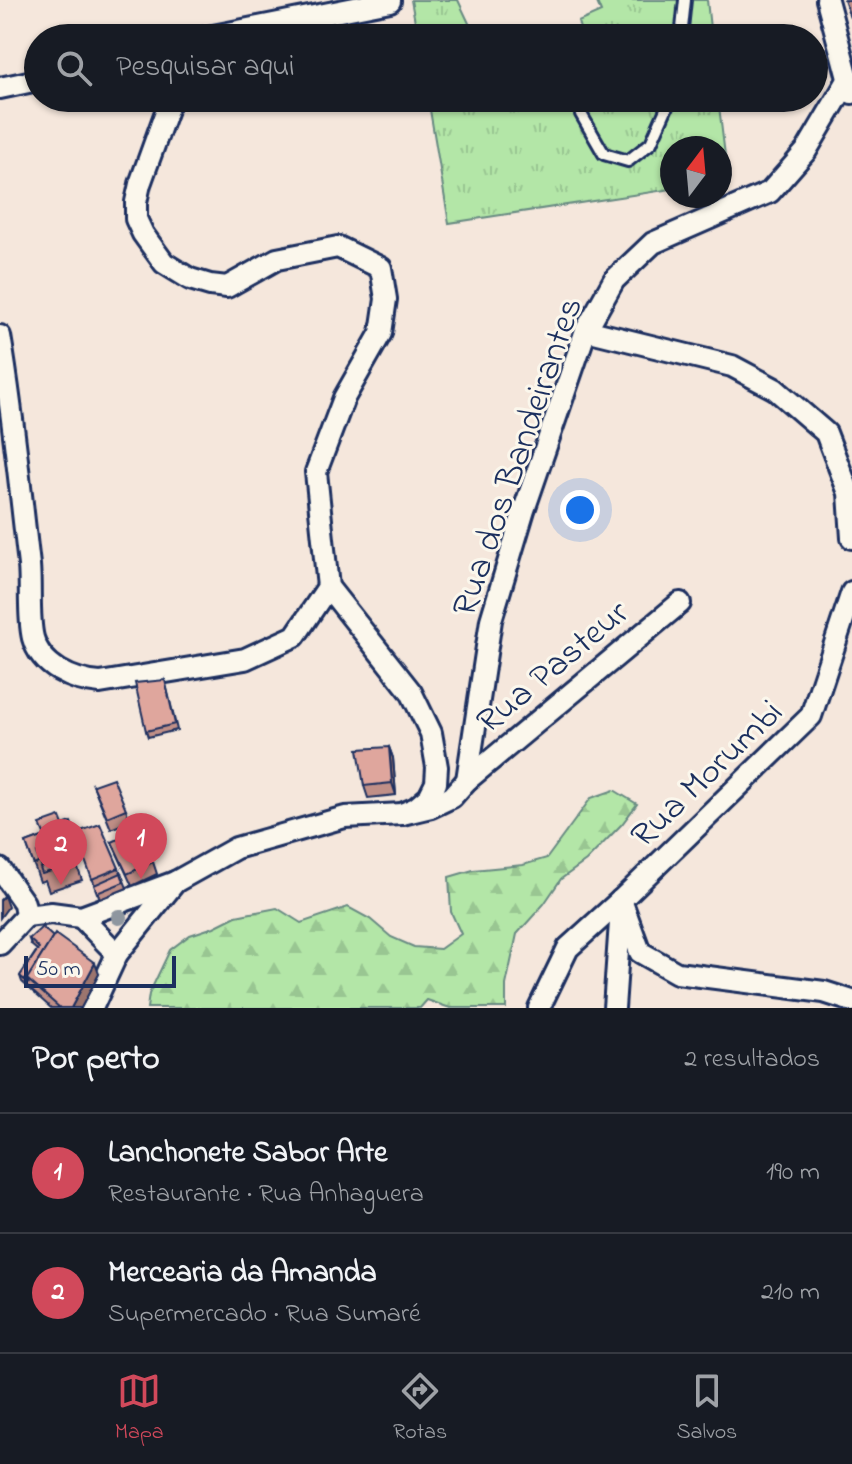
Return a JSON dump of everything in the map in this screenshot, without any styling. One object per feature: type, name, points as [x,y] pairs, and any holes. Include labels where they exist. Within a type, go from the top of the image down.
[{"type":"street","points":[[827,0],[850,87]]},
{"type":"street","points":[[274,24],[390,1]]},
{"type":"street","points":[[0,88],[24,83]]},
{"type":"street","name":"Rua dos Bandeirantes","points":[[467,780],[491,620],[524,510],[586,330],[614,280],[653,243],[770,192],[806,151],[850,87]]},
{"type":"street","points":[[166,112],[136,202],[136,219],[164,263],[190,279],[227,287],[277,259],[338,247],[381,268],[386,299],[381,333],[344,398],[316,472],[328,587],[411,692],[431,733],[437,767],[436,783],[429,797],[402,814]]},
{"type":"street","points":[[586,330],[732,366],[775,389],[826,433],[849,493],[852,538]]},
{"type":"street","points":[[0,336],[30,579],[33,638],[42,655],[58,670],[80,681],[100,683],[245,659],[295,636],[328,587]]},
{"type":"street","name":"Rua Morumbi","points":[[539,1008],[568,948],[811,716],[852,592]]},
{"type":"street","name":"Rua Pasteur","points":[[165,889],[236,848],[345,817],[402,814],[431,807],[452,797],[467,780],[680,603]]},
{"type":"street","points":[[0,869],[24,903],[26,916]]},
{"type":"street","points":[[0,944],[26,916],[51,913],[81,917],[165,889]]},
{"type":"street","points":[[92,1008],[117,954],[165,889]]},
{"type":"street","points":[[614,1008],[621,900]]},
{"type":"street","name":"Rua Morumbi","points":[[621,900],[640,952],[677,973],[824,992],[852,1001]]},
{"type":"street","points":[[81,917],[117,954]]},
{"type":"lane","points":[[682,24],[685,0]]},
{"type":"lane","points":[[580,112],[604,154],[628,161],[651,143],[665,112]]},
{"type":"green space","points":[[411,0],[458,0],[469,24],[415,24]]},
{"type":"green space","points":[[596,0],[707,0],[710,24],[579,24],[601,12]]},
{"type":"green space","points":[[430,112],[720,112],[723,136],[660,136],[660,191],[449,223]]},
{"type":"green space","points":[[614,790],[637,804],[586,861],[561,879],[517,934],[506,985],[506,1008],[450,1008],[427,1000],[420,1008],[147,1008],[149,994],[170,950],[190,935],[236,916],[277,908],[301,923],[348,907],[370,919],[391,937],[414,947],[440,949],[461,934],[451,912],[449,877],[547,858],[591,798]]},
{"type":"building","points":[[165,680],[175,724],[146,731],[135,683]]},
{"type":"building","points":[[389,747],[392,783],[364,786],[358,749]]},
{"type":"building","points":[[113,778],[126,809],[107,817],[93,785]]},
{"type":"building","points":[[60,817],[67,835],[64,829],[45,836],[40,824]]},
{"type":"building","points":[[71,822],[77,838],[69,840],[63,825]]},
{"type":"building","points":[[100,824],[119,868],[92,879],[75,833]]},
{"type":"building","points":[[64,829],[76,863],[42,874],[40,868],[66,860],[61,844],[37,853],[40,862],[34,865],[26,843]]},
{"type":"building","points":[[136,831],[153,862],[127,874],[112,842]]},
{"type":"building","points":[[65,855],[66,860],[42,867],[41,864]]},
{"type":"building","points":[[121,873],[124,882],[97,893],[94,885]]},
{"type":"building","points":[[42,927],[53,937],[27,979],[29,984],[20,976],[39,948],[29,939]]},
{"type":"building","points":[[55,934],[95,963],[71,1008],[60,1008],[27,979]]},
{"type":"place","name":"Lanchonete Sabor Arte","points":[[141,879]]},
{"type":"place","name":"Mercearia da Amanda","points":[[61,885]]}]
